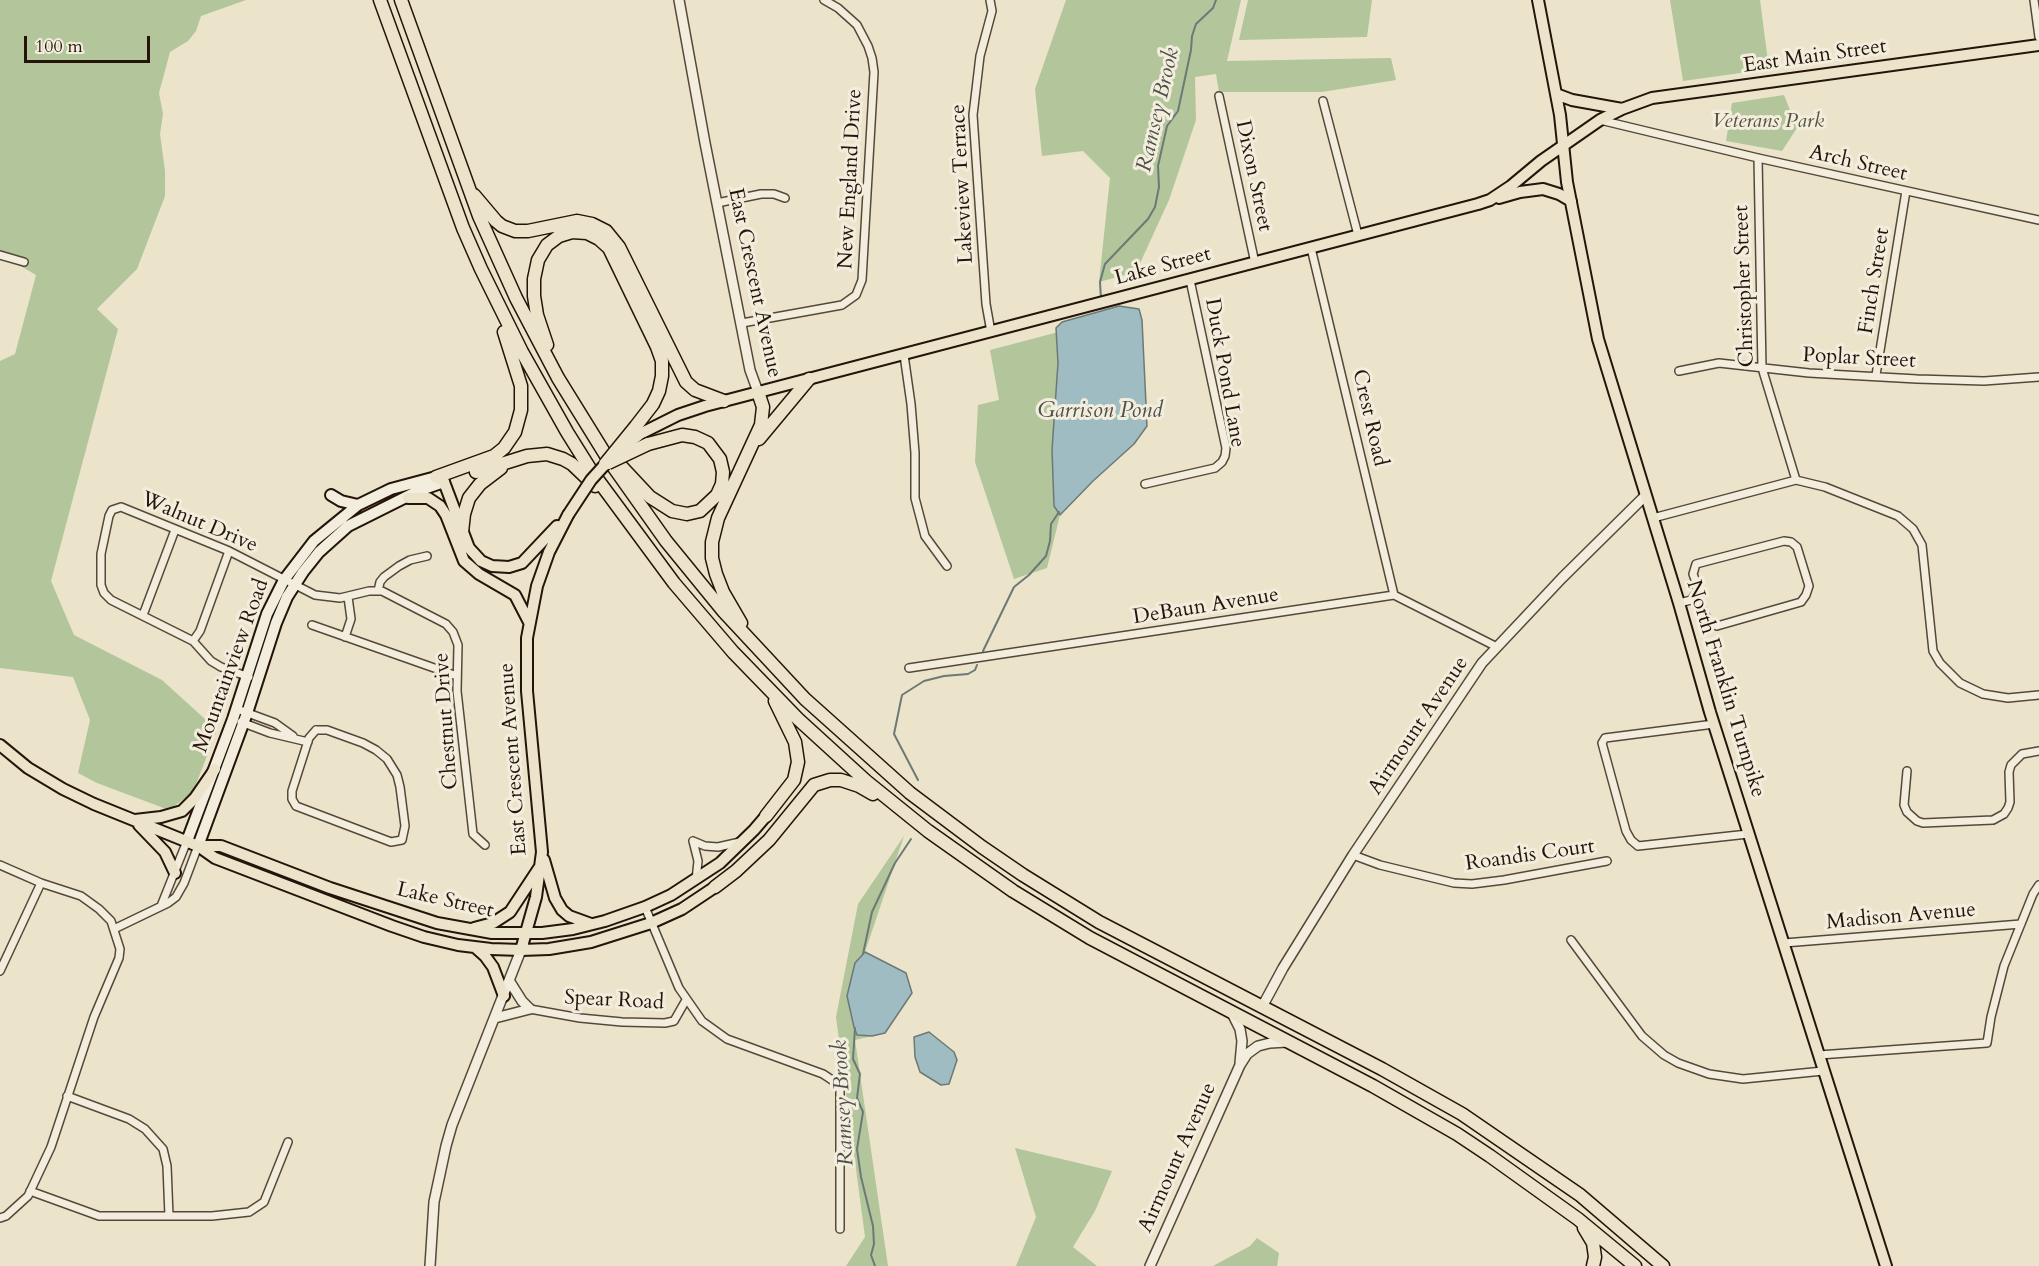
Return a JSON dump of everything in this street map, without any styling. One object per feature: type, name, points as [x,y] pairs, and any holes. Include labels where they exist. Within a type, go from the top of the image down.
[{"type":"highway","points":[[380,0],[463,228],[522,352],[567,432],[592,472],[645,546],[702,618],[769,689],[849,765],[907,814],[976,866],[1051,915],[1112,950],[1290,1042],[1457,1134],[1578,1219],[1635,1266]]},
{"type":"highway","points":[[401,0],[468,188],[512,289],[558,378],[589,429],[666,541],[759,652],[805,699],[900,785],[981,847],[1047,891],[1090,916],[1423,1091],[1501,1139],[1580,1195],[1663,1266]]},
{"type":"highway","points":[[468,188],[496,221],[509,229],[528,231],[577,221],[592,224],[606,231],[619,247],[686,382],[695,390],[724,401]]},
{"type":"highway","points":[[558,378],[537,315],[534,279],[538,260],[547,244],[559,236],[580,232],[593,236],[609,248],[660,353],[662,369],[659,391],[641,435],[604,464]]},
{"type":"highway","points":[[440,480],[500,452],[512,438],[520,418],[522,394],[520,377],[481,269]]},
{"type":"highway","points":[[750,449],[809,380]]},
{"type":"highway","points":[[758,392],[763,407],[762,420],[718,518],[713,534],[712,550],[713,566],[723,592],[759,652]]},
{"type":"highway","points":[[589,429],[643,492],[667,509],[680,513],[700,511],[720,490],[723,472],[720,459],[708,443],[695,437],[682,435],[641,435],[604,464]]},
{"type":"highway","points":[[440,480],[542,454],[563,459],[580,471],[621,511]]},
{"type":"highway","points":[[462,532],[465,508],[475,489],[513,461]]},
{"type":"highway","points":[[766,816],[794,780],[798,762],[792,735],[769,689]]},
{"type":"highway","points":[[715,887],[757,852],[806,792],[819,782],[835,779],[853,783],[907,814]]},
{"type":"highway","points":[[1578,1219],[1593,1243],[1595,1257],[1593,1266]]},
{"type":"main road","name":"North Franklin Turnpike","points":[[1538,0],[1560,115],[1562,147],[1571,201],[1598,339],[1748,834],[1886,1266]]},
{"type":"main road","name":"East Main Street","points":[[1562,147],[1600,120],[1652,98],[2039,45]]},
{"type":"main road","points":[[1556,94],[1572,100],[1622,109]]},
{"type":"main road","name":"Lake Street","points":[[758,392],[1490,200],[1562,147]]},
{"type":"main road","points":[[1490,200],[1543,189],[1557,193],[1571,201]]},
{"type":"main road","name":"East Crescent Avenue","points":[[641,435],[684,413],[758,392]]},
{"type":"main road","name":"East Crescent Avenue","points":[[521,950],[536,897],[542,852],[527,691],[526,656],[529,622],[545,563],[568,515],[604,464]]},
{"type":"main road","points":[[440,480],[469,548],[481,561],[492,567],[509,567],[526,560],[568,515]]},
{"type":"main road","name":"Mountainview Road","points":[[198,846],[252,678],[267,614],[284,580],[306,549],[337,528],[408,498],[440,480]]},
{"type":"main road","name":"Mountainview Road","points":[[252,678],[294,585],[337,528],[358,505],[382,492],[440,480]]},
{"type":"main road","points":[[331,495],[341,501],[358,505]]},
{"type":"main road","points":[[408,498],[428,498],[440,506],[446,515],[464,561],[479,574],[515,595],[529,622]]},
{"type":"main road","name":"Mountainview Road","points":[[187,842],[215,769],[240,716]]},
{"type":"main road","name":"Lake Street","points":[[0,745],[24,765],[82,799],[198,846],[215,858],[392,927],[433,940],[476,948],[521,950],[549,949],[591,942],[651,923],[682,909],[715,887]]},
{"type":"main road","points":[[135,820],[161,818],[182,811],[195,798],[215,769]]},
{"type":"main road","name":"Lake Street","points":[[198,846],[221,846],[383,907],[437,923],[492,933],[526,933],[558,931],[592,925],[645,907],[696,880],[720,863],[766,816]]},
{"type":"main road","points":[[135,820],[165,852],[175,873]]},
{"type":"main road","points":[[542,852],[558,904],[569,916],[592,925]]},
{"type":"main road","points":[[466,930],[486,925],[506,915],[519,901],[541,866]]},
{"type":"main road","points":[[476,948],[493,967],[504,996]]},
{"type":"street","name":"East Crescent Avenue","points":[[679,0],[750,370],[758,392]]},
{"type":"street","name":"New England Drive","points":[[741,323],[842,305],[855,295],[862,280],[874,72],[868,46],[857,25],[838,8],[824,0]]},
{"type":"street","name":"Lakeview Terrace","points":[[990,0],[992,10],[980,57],[973,115],[986,304],[991,332]]},
{"type":"street","points":[[992,10],[996,0]]},
{"type":"street","points":[[2034,0],[2039,37]]},
{"type":"street","name":"Dixon Street","points":[[1219,96],[1255,263]]},
{"type":"street","points":[[1323,101],[1358,235]]},
{"type":"street","name":"Arch Street","points":[[1600,120],[1758,158],[2039,220]]},
{"type":"street","name":"Christopher Street","points":[[1758,158],[1762,368],[1796,480]]},
{"type":"street","name":"Finch Street","points":[[1876,375],[1906,191]]},
{"type":"street","points":[[717,203],[761,194],[774,194],[785,198]]},
{"type":"street","name":"Crest Road","points":[[1311,248],[1394,596]]},
{"type":"street","points":[[0,255],[24,262]]},
{"type":"street","name":"Duck Pond Lane","points":[[1145,484],[1215,468],[1225,456],[1226,448],[1190,280]]},
{"type":"street","points":[[904,355],[914,442],[915,498],[925,536],[947,566]]},
{"type":"street","name":"Poplar Street","points":[[1679,371],[1719,363],[1809,373],[1984,381],[2039,378]]},
{"type":"street","points":[[1653,518],[1796,480],[1825,487],[1898,516],[1913,529],[1923,550],[1933,651],[1949,673],[1960,682],[1983,694],[2008,698],[2039,695]]},
{"type":"street","name":"Airmount Avenue","points":[[1262,1007],[1283,968],[1353,855],[1482,663],[1562,578],[1645,496]]},
{"type":"street","name":"Walnut Drive","points":[[252,678],[216,664],[193,641],[111,600],[102,589],[101,554],[109,516],[112,510],[121,507],[229,551],[284,580]]},
{"type":"street","points":[[143,615],[175,530]]},
{"type":"street","points":[[1679,603],[1691,600],[1700,604],[1709,622],[1717,626],[1801,602],[1809,586],[1797,547],[1791,542],[1784,541],[1696,564],[1693,574],[1697,592],[1691,600]]},
{"type":"street","points":[[193,641],[200,631],[229,551]]},
{"type":"street","points":[[284,580],[322,597],[348,597],[378,591],[380,582],[399,566],[410,560],[427,556]]},
{"type":"street","name":"Chestnut Drive","points":[[378,591],[396,596],[442,621],[450,628],[458,645],[457,676],[473,834],[485,845]]},
{"type":"street","points":[[1394,596],[1497,647]]},
{"type":"street","name":"DeBaun Avenue","points":[[909,668],[1394,596]]},
{"type":"street","points":[[345,637],[351,619],[348,597]]},
{"type":"street","points":[[312,625],[457,676]]},
{"type":"street","points":[[240,716],[270,733],[295,737],[308,742]]},
{"type":"street","points":[[1714,724],[1605,738],[1602,743],[1626,831],[1638,846],[1748,834]]},
{"type":"street","points":[[324,730],[363,743],[387,759],[397,775],[400,787],[406,830],[402,840],[391,842],[296,806],[291,795],[308,742],[314,732],[324,730]]},
{"type":"street","points":[[1907,771],[1904,805],[1907,812],[1917,821],[1923,823],[1993,820],[2004,814],[2008,808],[2011,765],[2022,754],[2039,751]]},
{"type":"street","points":[[696,880],[698,861],[693,841],[705,846],[718,847],[743,842]]},
{"type":"street","points":[[161,906],[187,842]]},
{"type":"street","points":[[114,929],[172,900],[179,893],[198,846]]},
{"type":"street","name":"Roandis Court","points":[[1353,855],[1433,878],[1454,883],[1473,884],[1607,861]]},
{"type":"street","points":[[0,865],[40,883],[81,896],[111,921],[120,949],[119,958],[94,1017],[51,1147],[28,1196],[6,1216],[0,1218]]},
{"type":"street","points":[[0,971],[40,883]]},
{"type":"street","points":[[1819,1055],[1987,1043],[2004,966],[2033,894],[2039,885]]},
{"type":"street","name":"Spear Road","points":[[645,907],[679,988],[702,1021],[720,1036],[817,1071],[835,1082],[841,1095],[840,1229]]},
{"type":"street","name":"Madison Avenue","points":[[1784,943],[2021,924]]},
{"type":"street","points":[[1571,940],[1642,1036],[1664,1055],[1678,1063],[1709,1074],[1743,1079],[1823,1071]]},
{"type":"street","name":"East Crescent Avenue","points":[[430,1266],[434,1202],[452,1125],[521,950]]},
{"type":"street","points":[[510,982],[530,1009]]},
{"type":"street","name":"Spear Road","points":[[530,1009],[590,1019],[665,1023],[674,1020],[686,1000]]},
{"type":"street","points":[[495,1018],[530,1009]]},
{"type":"street","name":"Airmount Avenue","points":[[1231,1012],[1240,1029],[1242,1041],[1240,1065]]},
{"type":"street","name":"Airmount Avenue","points":[[1150,1266],[1240,1065],[1247,1054],[1258,1046],[1290,1042]]},
{"type":"street","points":[[67,1096],[129,1119],[145,1129],[163,1149],[167,1166],[169,1216]]},
{"type":"street","points":[[30,1191],[99,1216],[212,1216],[249,1212],[264,1202],[288,1143]]},
{"type":"green space","points":[[0,0],[246,0],[201,16],[196,31],[188,41],[170,52],[159,93],[163,114],[160,134],[165,171],[165,196],[137,269],[97,309],[118,329],[51,581],[74,635],[162,680],[217,730],[193,792],[169,810],[97,783],[78,773],[90,720],[73,677],[0,668],[0,361],[15,354],[36,275],[0,254]]},
{"type":"green space","points":[[1066,0],[1241,0],[1227,61],[1391,58],[1396,80],[1322,92],[1219,92],[1216,74],[1195,77],[1196,120],[1169,200],[1136,272],[1099,282],[1110,178],[1083,151],[1042,156],[1035,89]]},
{"type":"green space","points":[[1248,0],[1372,0],[1367,37],[1239,40]]},
{"type":"green space","points":[[1670,0],[1760,0],[1769,69],[1683,81]]},
{"type":"green space","name":"Veterans Park","points":[[1784,95],[1797,128],[1782,151],[1726,141],[1732,103]]},
{"type":"green space","points":[[1127,314],[1147,426],[1134,444],[1060,515],[1047,568],[1014,579],[975,462],[978,405],[999,400],[990,350]]},
{"type":"green space","points":[[904,836],[865,952],[906,973],[912,993],[885,1033],[855,1040],[888,1266],[846,1266],[865,1237],[836,1017],[858,904]]},
{"type":"green space","points":[[1015,1148],[1112,1171],[1095,1211],[1073,1247],[1097,1266],[1016,1266],[1036,1217]]},
{"type":"green space","points":[[1257,1238],[1279,1253],[1277,1266],[1213,1266],[1250,1246]]},
{"type":"water","name":"Garrison Pond","points":[[1119,306],[1139,309],[1142,320],[1147,426],[1134,444],[1060,515],[1054,506],[1052,450],[1058,363],[1056,328],[1062,322]]},
{"type":"water","points":[[865,952],[906,973],[912,993],[885,1033],[872,1036],[857,1035],[847,996],[855,963]]},
{"type":"water","points":[[929,1032],[954,1052],[957,1060],[949,1084],[941,1085],[920,1072],[915,1057],[914,1037]]},
{"type":"waterway","name":"Ramsey Brook","points":[[1101,299],[1100,282],[1105,264],[1148,219],[1155,207],[1159,187],[1158,166],[1167,126],[1178,111],[1192,36],[1196,24],[1213,8],[1216,0]]},
{"type":"waterway","name":"Ramsey Brook","points":[[983,651],[1014,587],[1029,575],[1046,556],[1051,524],[1059,512]]},
{"type":"waterway","name":"Ramsey Brook","points":[[918,780],[894,734],[902,695],[924,681],[968,674],[975,670],[977,665]]},
{"type":"waterway","name":"Ramsey Brook","points":[[863,954],[872,912],[895,863],[911,839]]},
{"type":"waterway","name":"Ramsey Brook","points":[[855,1028],[853,1059],[860,1074],[857,1098],[863,1112],[857,1149],[873,1226],[874,1244],[871,1255],[875,1266]]}]
